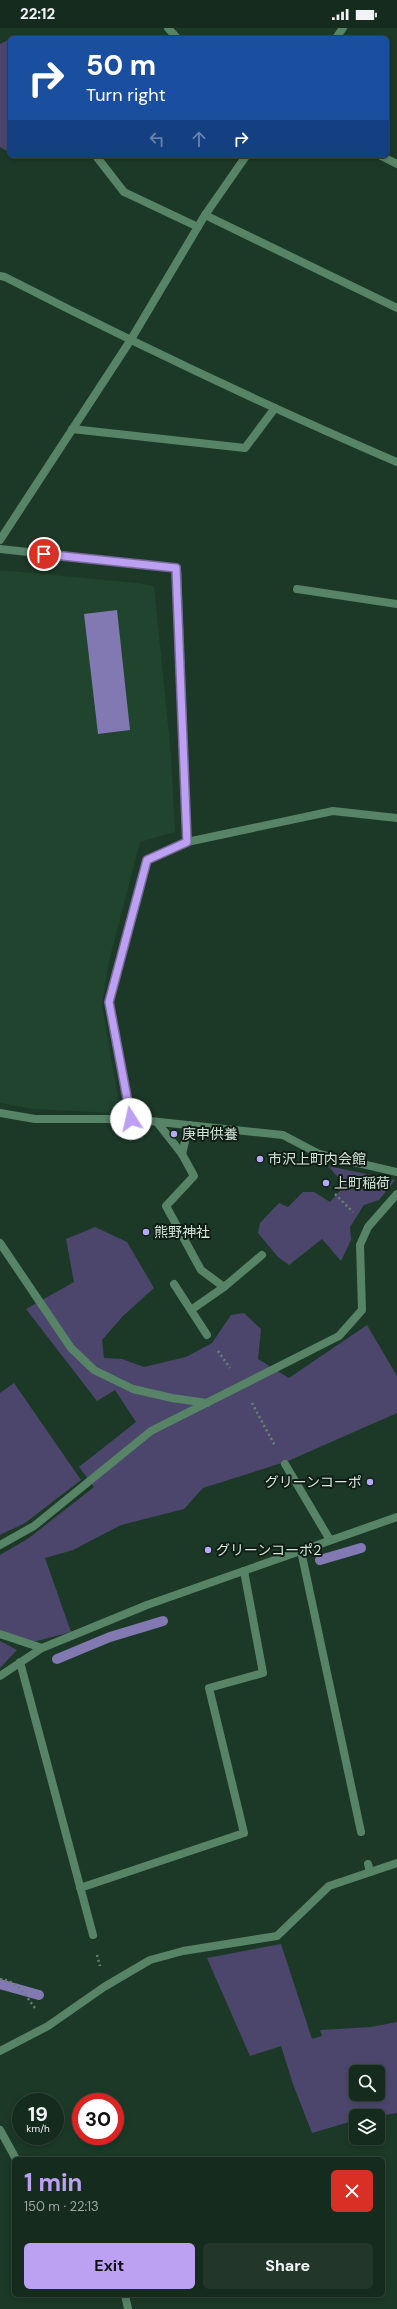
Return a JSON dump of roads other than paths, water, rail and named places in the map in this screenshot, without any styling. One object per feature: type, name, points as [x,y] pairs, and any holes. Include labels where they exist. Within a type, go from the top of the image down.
[{"type":"street","points":[[168,28],[175,36]]},
{"type":"street","points":[[98,158],[124,192],[198,227]]},
{"type":"street","points":[[0,540],[130,341],[205,215],[245,158]]},
{"type":"street","points":[[385,158],[397,164]]},
{"type":"street","points":[[205,215],[397,308]]},
{"type":"street","points":[[0,276],[5,277],[130,341],[397,462]]},
{"type":"street","points":[[72,428],[245,448],[275,408]]},
{"type":"street","points":[[0,549],[176,568],[187,842]]},
{"type":"street","points":[[297,589],[397,604]]},
{"type":"street","points":[[131,1119],[109,1002],[147,860],[187,842],[333,811],[397,818]]},
{"type":"street","points":[[0,1112],[35,1119],[131,1119],[283,1135],[319,1154],[397,1172]]},
{"type":"street","points":[[157,1122],[182,1154],[194,1176],[166,1206],[201,1270],[224,1287]]},
{"type":"street","points":[[182,1154],[189,1125]]},
{"type":"street","points":[[0,1545],[34,1526],[151,1431],[243,1386],[338,1336],[362,1310],[360,1245],[368,1227],[397,1194]]},
{"type":"street","points":[[0,1243],[70,1348],[94,1370],[134,1389],[172,1398],[207,1403]]},
{"type":"street","points":[[191,1310],[224,1287],[262,1255]]},
{"type":"street","points":[[174,1284],[207,1335]]},
{"type":"street","points":[[285,1464],[330,1540]]},
{"type":"street","points":[[0,1676],[42,1648],[147,1605],[397,1517]]},
{"type":"street","points":[[301,1551],[361,1832]]},
{"type":"street","points":[[80,1888],[244,1833],[209,1688],[263,1672],[244,1571]]},
{"type":"street","points":[[0,1634],[42,1648]]},
{"type":"street","points":[[20,1662],[93,1935]]},
{"type":"street","points":[[0,2051],[48,2026],[104,1987],[150,1960],[183,1951],[277,1936],[329,1886],[369,1868],[397,1863]]},
{"type":"street","points":[[0,2130],[15,2157]]},
{"type":"street","points":[[125,2297],[128,2309]]},
{"type":"waterway","points":[[320,1560],[361,1548]]},
{"type":"waterway","points":[[57,1659],[110,1637],[163,1621]]},
{"type":"waterway","points":[[0,1984],[39,1995]]},
{"type":"place","name":"庚申供養","points":[[174,1134]]},
{"type":"place","name":"市沢上町内会館","points":[[260,1159]]},
{"type":"place","name":"上町稲荷","points":[[326,1183]]},
{"type":"place","name":"熊野神社","points":[[146,1232]]},
{"type":"place","name":"グリーンコーポ","points":[[370,1482]]},
{"type":"place","name":"グリーンコーポ2","points":[[208,1550]]}]
